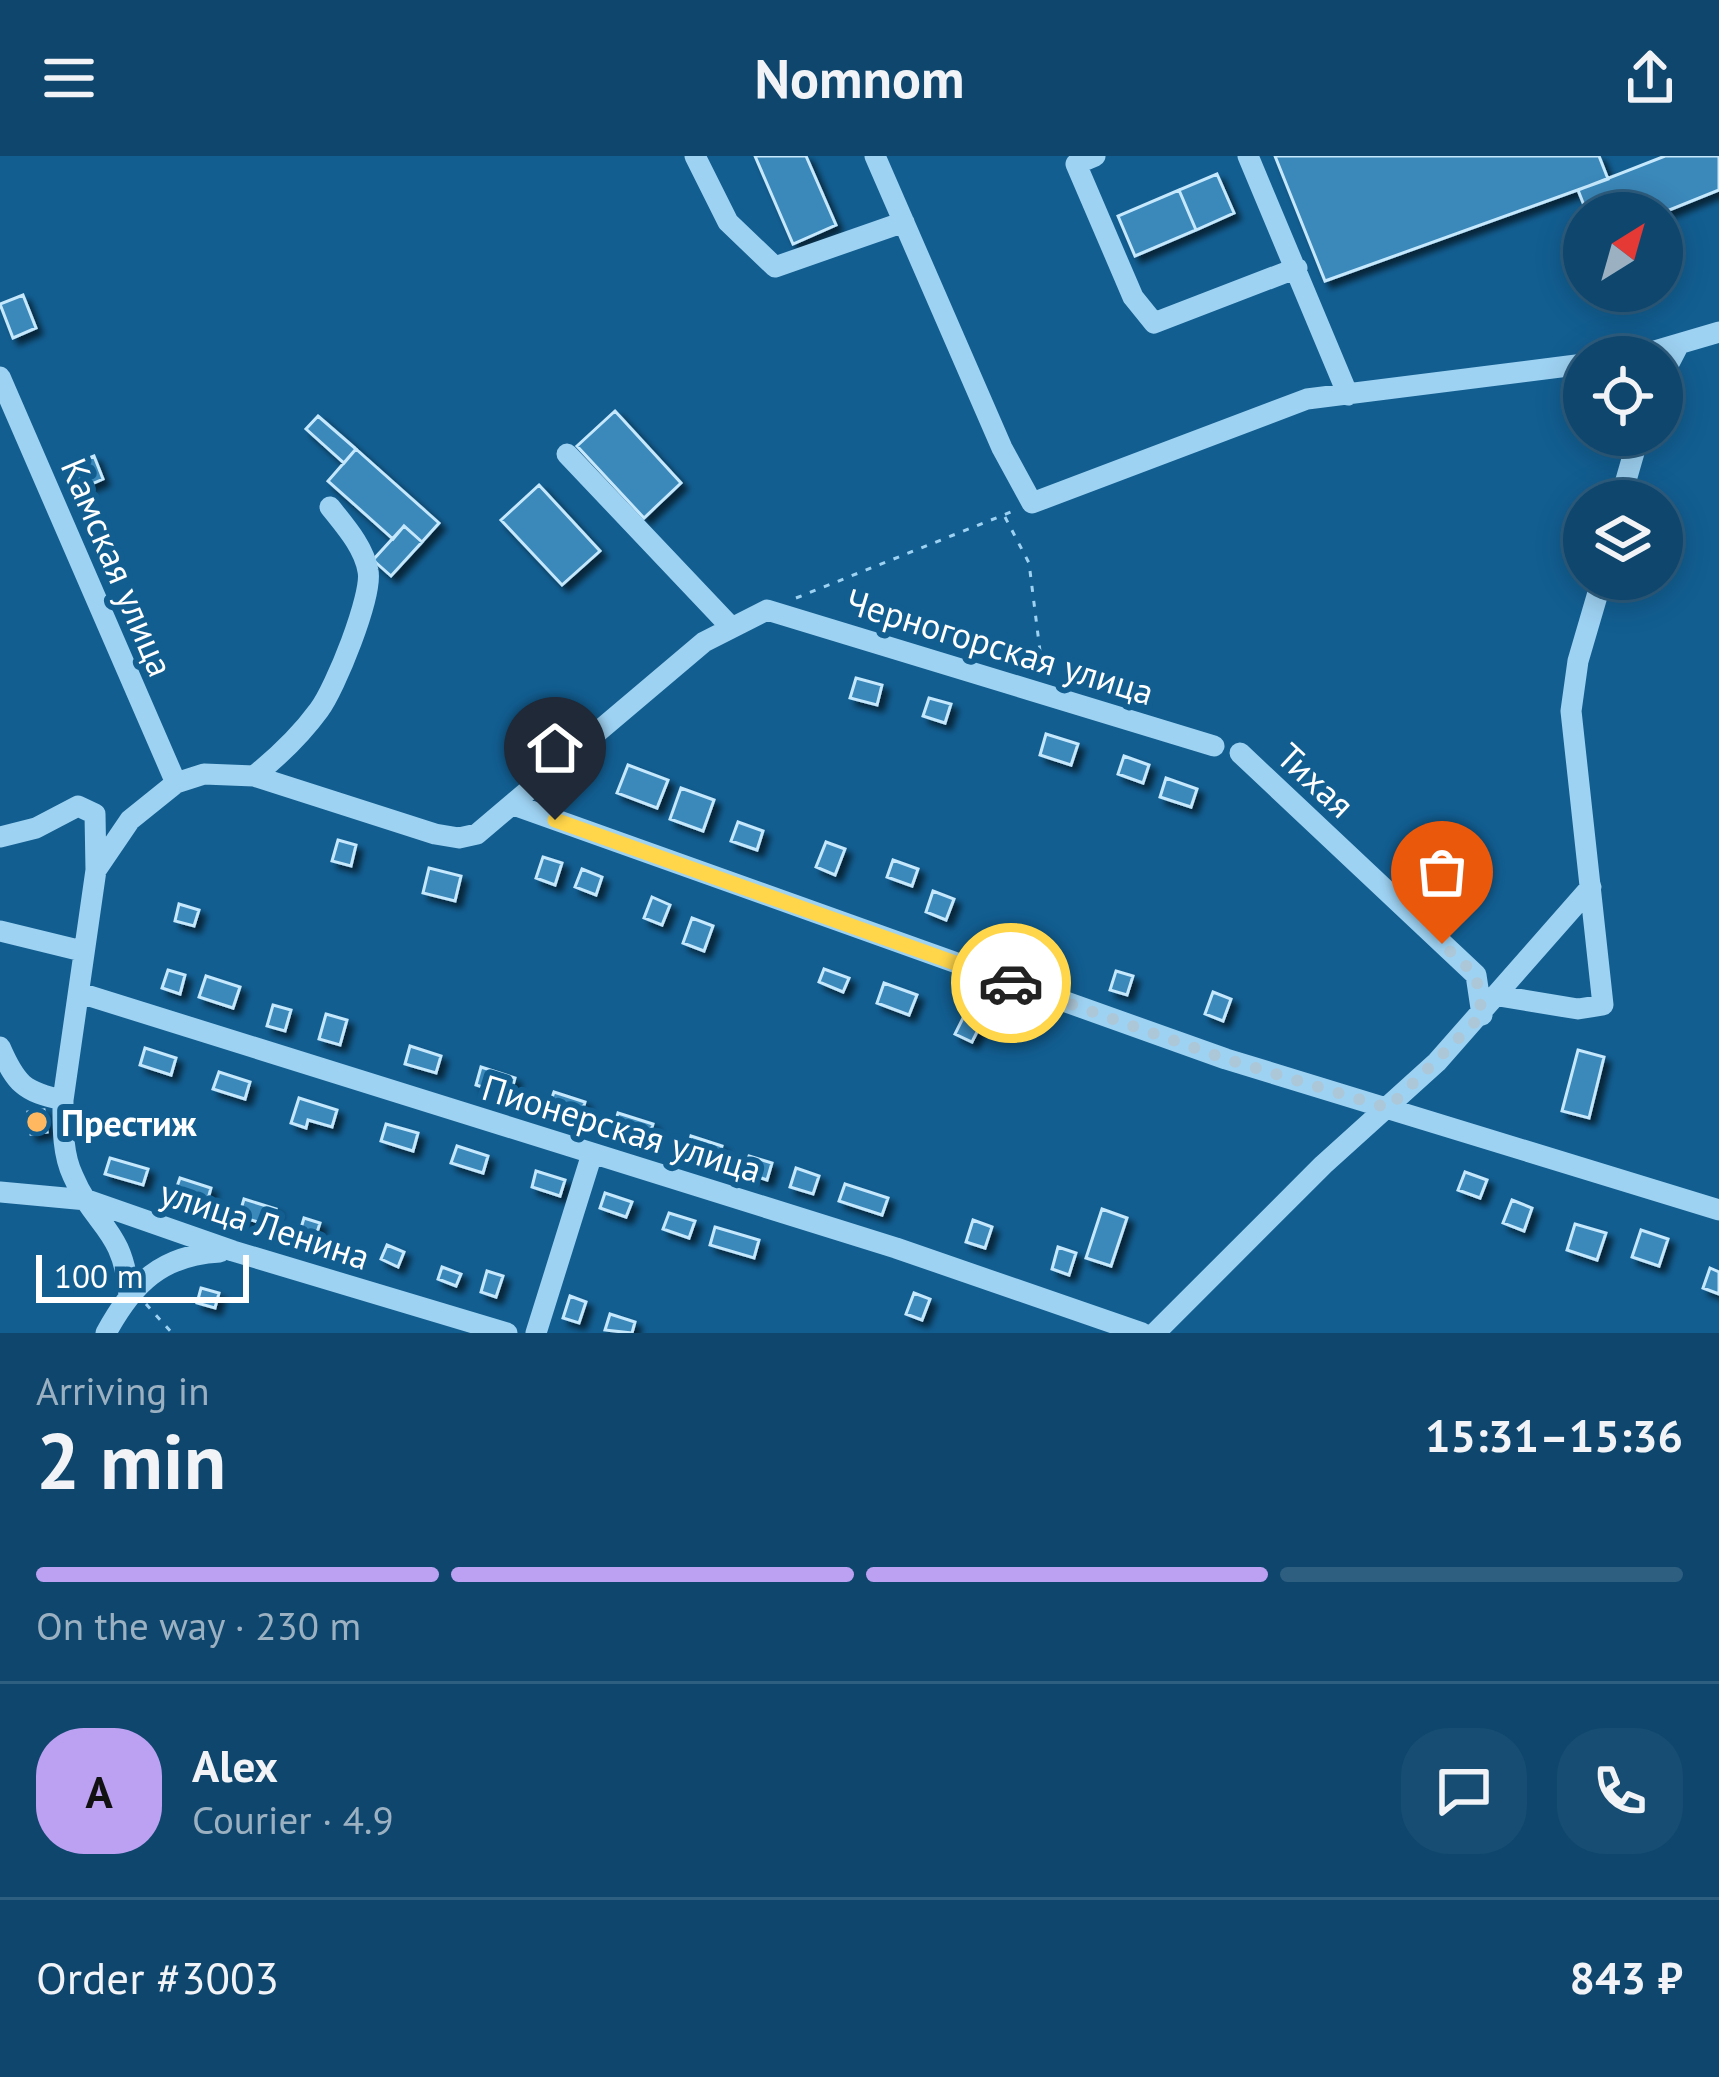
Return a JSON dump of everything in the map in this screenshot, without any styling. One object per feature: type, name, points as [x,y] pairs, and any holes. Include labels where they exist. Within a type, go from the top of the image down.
[{"type":"street","points":[[695,156],[728,222],[775,267],[904,223]]},
{"type":"street","points":[[874,156],[1002,448],[1032,503],[1276,408],[1563,367]]},
{"type":"street","points":[[1248,156],[1348,394]]},
{"type":"street","points":[[1081,159],[1133,297],[1154,323],[1297,268]]},
{"type":"street","points":[[1683,346],[1719,332]]},
{"type":"street","name":"Камская улица","points":[[0,377],[176,783]]},
{"type":"street","points":[[567,454],[729,625]]},
{"type":"street","points":[[254,776],[293,744],[323,706],[364,604],[369,573],[353,536],[330,507]]},
{"type":"street","points":[[1499,995],[1578,1009],[1603,1005],[1571,711],[1578,661],[1596,600]]},
{"type":"street","points":[[96,870],[130,820],[176,783],[204,774],[254,776],[459,838],[477,834],[729,625],[767,610]]},
{"type":"street","name":"Черногорская улица","points":[[767,610],[1214,746]]},
{"type":"street","name":"Тихая","points":[[1240,753],[1476,975],[1482,1015]]},
{"type":"street","points":[[0,836],[36,828],[79,806],[94,814],[96,870],[62,1132],[71,1174],[119,1243],[129,1295]]},
{"type":"street","points":[[514,806],[1226,1059],[1719,1210]]},
{"type":"street","points":[[1155,1333],[1482,1015],[1591,887]]},
{"type":"street","points":[[0,932],[82,951]]},
{"type":"street","name":"Пионерская улица","points":[[80,993],[896,1248],[1142,1333]]},
{"type":"street","points":[[0,1047],[16,1083],[27,1092],[63,1100]]},
{"type":"street","points":[[536,1333],[592,1154]]},
{"type":"street","name":"улица Ленина","points":[[0,1192],[87,1200],[233,1251],[507,1333]]},
{"type":"street","points":[[106,1333],[129,1295],[169,1260],[233,1251]]},
{"type":"path","points":[[767,610],[1032,503]]},
{"type":"path","points":[[1004,516],[1029,563],[1046,695]]},
{"type":"path","points":[[129,1295],[143,1301],[172,1333]]},
{"type":"building","points":[[755,156],[806,156],[836,225],[793,244]]},
{"type":"building","points":[[1275,156],[1599,156],[1608,179],[1325,281]]},
{"type":"building","points":[[1665,156],[1719,156],[1719,190],[1683,205],[1683,192],[1578,190]]},
{"type":"building","points":[[1217,174],[1234,213],[1196,230],[1179,190]]},
{"type":"building","points":[[1179,190],[1196,230],[1135,256],[1118,216]]},
{"type":"building","points":[[23,295],[36,328],[13,338],[0,304]]},
{"type":"building","points":[[615,411],[681,483],[644,518],[577,446]]},
{"type":"building","points":[[318,416],[356,449],[344,463],[306,429]]},
{"type":"building","points":[[356,449],[439,523],[422,542],[404,526],[393,539],[328,481]]},
{"type":"building","points":[[94,456],[103,479],[78,490],[68,466]]},
{"type":"building","points":[[539,485],[600,551],[562,585],[501,520]]},
{"type":"building","points":[[404,526],[422,542],[391,576],[373,560]]},
{"type":"building","points":[[856,678],[882,685],[877,705],[850,698]]},
{"type":"building","points":[[929,698],[951,704],[945,723],[923,716]]},
{"type":"building","points":[[1046,734],[1078,744],[1071,765],[1040,755]]},
{"type":"building","points":[[1124,756],[1149,765],[1143,783],[1118,774]]},
{"type":"building","points":[[628,765],[668,780],[657,808],[617,793]]},
{"type":"building","points":[[1166,778],[1197,789],[1191,807],[1160,797]]},
{"type":"building","points":[[681,788],[714,800],[703,831],[670,819]]},
{"type":"building","points":[[738,822],[763,831],[757,850],[731,841]]},
{"type":"building","points":[[338,840],[356,845],[351,866],[332,861]]},
{"type":"building","points":[[826,842],[845,849],[835,875],[816,867]]},
{"type":"building","points":[[543,857],[562,863],[555,885],[536,878]]},
{"type":"building","points":[[893,860],[918,869],[912,886],[887,877]]},
{"type":"building","points":[[429,868],[461,876],[455,901],[423,893]]},
{"type":"building","points":[[582,869],[602,877],[596,895],[575,887]]},
{"type":"building","points":[[933,891],[954,899],[946,920],[926,912]]},
{"type":"building","points":[[652,897],[670,905],[662,925],[644,918]]},
{"type":"building","points":[[179,904],[199,910],[194,926],[175,921]]},
{"type":"building","points":[[692,918],[713,926],[704,951],[683,943]]},
{"type":"building","points":[[824,969],[849,978],[843,992],[819,982]]},
{"type":"building","points":[[168,970],[185,975],[180,994],[162,988]]},
{"type":"building","points":[[1116,971],[1133,976],[1127,995],[1110,990]]},
{"type":"building","points":[[206,976],[240,987],[233,1008],[199,997]]},
{"type":"building","points":[[884,983],[917,995],[909,1015],[877,1003]]},
{"type":"building","points":[[1213,992],[1231,999],[1223,1021],[1205,1014]]},
{"type":"building","points":[[273,1005],[291,1010],[285,1031],[267,1026]]},
{"type":"building","points":[[326,1014],[347,1020],[340,1045],[319,1039]]},
{"type":"building","points":[[965,1014],[982,1022],[972,1042],[955,1034]]},
{"type":"building","points":[[410,1046],[441,1056],[436,1073],[405,1064]]},
{"type":"building","points":[[145,1048],[176,1058],[171,1075],[140,1065]]},
{"type":"building","points":[[1578,1050],[1604,1057],[1589,1118],[1562,1111]]},
{"type":"building","points":[[481,1067],[515,1078],[510,1096],[476,1085]]},
{"type":"building","points":[[219,1072],[250,1082],[245,1099],[213,1089]]},
{"type":"building","points":[[554,1092],[585,1102],[580,1119],[548,1109]]},
{"type":"building","points":[[299,1098],[337,1110],[332,1127],[308,1120],[306,1128],[291,1123]]},
{"type":"building","name":"Престиж","points":[[44,1110],[47,1132],[31,1134],[28,1112]]},
{"type":"building","points":[[618,1113],[653,1124],[648,1141],[613,1130]]},
{"type":"building","points":[[386,1124],[418,1133],[413,1151],[381,1141]]},
{"type":"building","points":[[691,1136],[722,1146],[717,1163],[686,1153]]},
{"type":"building","points":[[457,1146],[488,1156],[483,1173],[451,1163]]},
{"type":"building","points":[[749,1156],[772,1163],[767,1180],[744,1172]]},
{"type":"building","points":[[110,1158],[148,1169],[143,1185],[105,1174]]},
{"type":"building","points":[[796,1168],[819,1176],[813,1194],[790,1187]]},
{"type":"building","points":[[536,1171],[565,1180],[560,1196],[532,1187]]},
{"type":"building","points":[[1465,1172],[1487,1180],[1480,1198],[1458,1190]]},
{"type":"building","points":[[180,1178],[211,1188],[206,1206],[174,1195]]},
{"type":"building","points":[[845,1184],[888,1198],[882,1215],[839,1201]]},
{"type":"building","points":[[605,1193],[632,1202],[626,1217],[600,1208]]},
{"type":"building","points":[[244,1199],[276,1209],[270,1226],[239,1216]]},
{"type":"building","points":[[1512,1200],[1532,1208],[1524,1231],[1503,1223]]},
{"type":"building","points":[[1102,1209],[1127,1218],[1111,1266],[1086,1258]]},
{"type":"building","points":[[669,1213],[695,1221],[689,1238],[663,1229]]},
{"type":"building","points":[[304,1218],[320,1223],[315,1239],[299,1235]]},
{"type":"building","points":[[973,1220],[992,1227],[985,1248],[966,1242]]},
{"type":"building","points":[[1575,1224],[1606,1233],[1597,1260],[1567,1250]]},
{"type":"building","points":[[715,1227],[759,1240],[754,1258],[710,1245]]},
{"type":"building","points":[[1641,1230],[1668,1239],[1659,1266],[1632,1257]]},
{"type":"building","points":[[387,1245],[404,1252],[398,1267],[381,1259]]},
{"type":"building","points":[[1058,1247],[1076,1253],[1069,1275],[1052,1269]]},
{"type":"building","points":[[442,1267],[461,1274],[456,1286],[438,1279]]},
{"type":"building","points":[[1710,1268],[1719,1272],[1719,1294],[1703,1288]]},
{"type":"building","points":[[487,1271],[503,1276],[496,1297],[481,1292]]},
{"type":"building","points":[[201,1288],[219,1293],[215,1308],[197,1303]]},
{"type":"building","points":[[914,1293],[930,1299],[922,1320],[906,1314]]},
{"type":"building","points":[[570,1296],[586,1302],[579,1323],[563,1318]]},
{"type":"building","points":[[610,1314],[635,1322],[632,1333],[605,1330]]},
{"type":"way so far","points":[[1011,983],[1226,1059],[1388,1108],[1482,1015],[1476,975],[1442,944]]},
{"type":"place","name":"Престиж","points":[[37,1122]]},
{"type":"route","points":[[555,820],[1011,983]]}]
